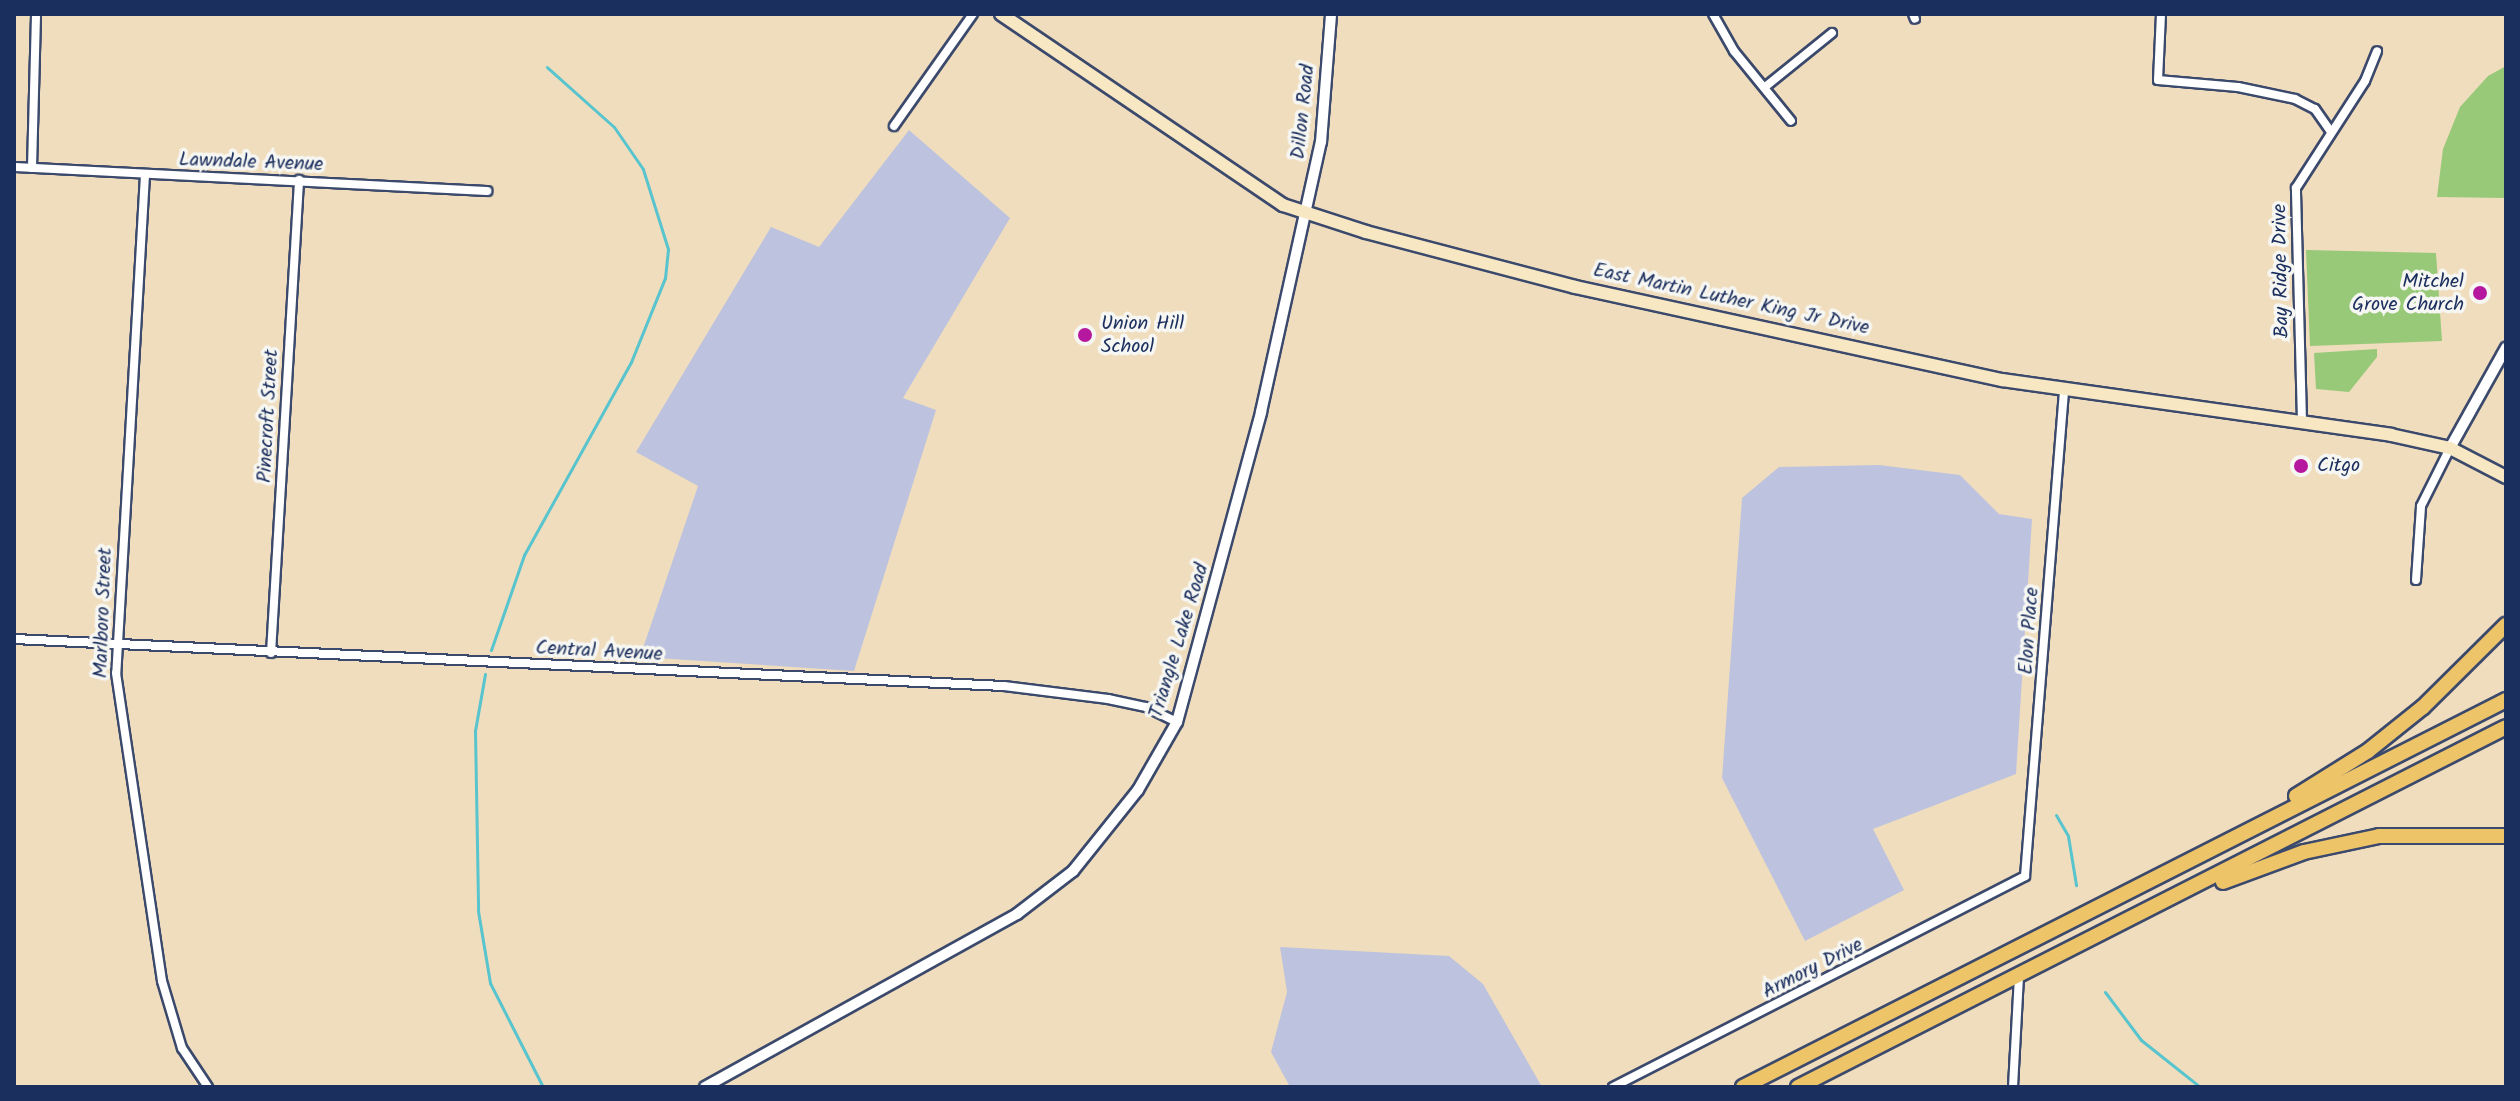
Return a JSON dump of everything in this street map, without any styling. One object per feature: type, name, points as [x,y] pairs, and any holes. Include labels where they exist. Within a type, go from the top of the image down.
[{"type":"highway","points":[[2214,847],[2368,751],[2454,678],[2506,625]]},
{"type":"highway","points":[[1743,1087],[2506,700]]},
{"type":"highway","points":[[1798,1087],[2506,727]]},
{"type":"highway","points":[[2137,916],[2272,862],[2344,842],[2419,833],[2506,836]]},
{"type":"main road","name":"East Martin Luther King Jr Drive","points":[[1001,14],[1283,205],[1308,214],[1575,287],[2002,380],[2302,421],[2450,448],[2506,477]]},
{"type":"street","points":[[32,168],[36,14]]},
{"type":"street","points":[[894,126],[973,14]]},
{"type":"street","name":"Dillon Road","points":[[1308,214],[1321,142],[1331,14]]},
{"type":"street","points":[[1713,14],[1791,121]]},
{"type":"street","points":[[2161,14],[2158,80],[2238,87],[2295,99],[2315,109],[2331,132]]},
{"type":"street","points":[[1765,87],[1832,33]]},
{"type":"street","name":"Bay Ridge Drive","points":[[2302,421],[2296,188],[2365,81],[2377,51]]},
{"type":"street","name":"Lawndale Avenue","points":[[14,167],[487,191]]},
{"type":"street","name":"Marlboro Street","points":[[145,175],[117,647],[123,723],[145,842],[162,981],[182,1048],[208,1087]]},
{"type":"street","name":"Pinecroft Street","points":[[271,653],[299,180]]},
{"type":"street","name":"Triangle Lake Road","points":[[705,1087],[1017,914],[1073,871],[1138,790],[1177,722],[1225,556],[1308,214]]},
{"type":"street","points":[[2416,580],[2421,506],[2506,348]]},
{"type":"street","name":"Elon Place","points":[[2025,876],[2064,388]]},
{"type":"street","name":"Central Avenue","points":[[14,639],[117,647],[1004,686],[1108,699],[1146,707],[1177,722]]},
{"type":"street","name":"Armory Drive","points":[[1613,1087],[2025,876]]},
{"type":"street","points":[[2013,1087],[2019,976]]},
{"type":"shaded area","points":[[909,130],[1010,218],[903,398],[936,410],[854,671],[640,657],[698,486],[636,452],[771,227],[819,247]]},
{"type":"shaded area","points":[[1879,465],[1960,475],[1999,514],[2032,519],[2016,774],[1873,829],[1904,890],[1805,941],[1722,778],[1742,498],[1779,467]]},
{"type":"shaded area","points":[[1280,947],[1449,956],[1483,984],[1542,1087],[1290,1087],[1271,1052],[1287,992]]},
{"type":"green space","points":[[2506,66],[2506,198],[2437,197],[2443,149],[2460,107],[2488,76]]},
{"type":"green space","points":[[2306,250],[2436,253],[2442,341],[2310,346]]},
{"type":"green space","points":[[2377,349],[2377,357],[2349,392],[2316,389],[2314,353]]},
{"type":"waterway","points":[[491,650],[524,555],[631,362],[665,278],[668,249],[643,169],[614,127],[547,67]]},
{"type":"waterway","points":[[485,674],[475,731],[478,911],[490,983],[543,1087]]},
{"type":"waterway","points":[[2056,815],[2068,836],[2076,885]]},
{"type":"waterway","points":[[2105,992],[2141,1040],[2200,1087]]},
{"type":"place","name":"Mitchel Grove Church","points":[[2480,293]]},
{"type":"place","name":"Union Hill School","points":[[1085,335]]},
{"type":"place","name":"Citgo","points":[[2301,466]]}]
